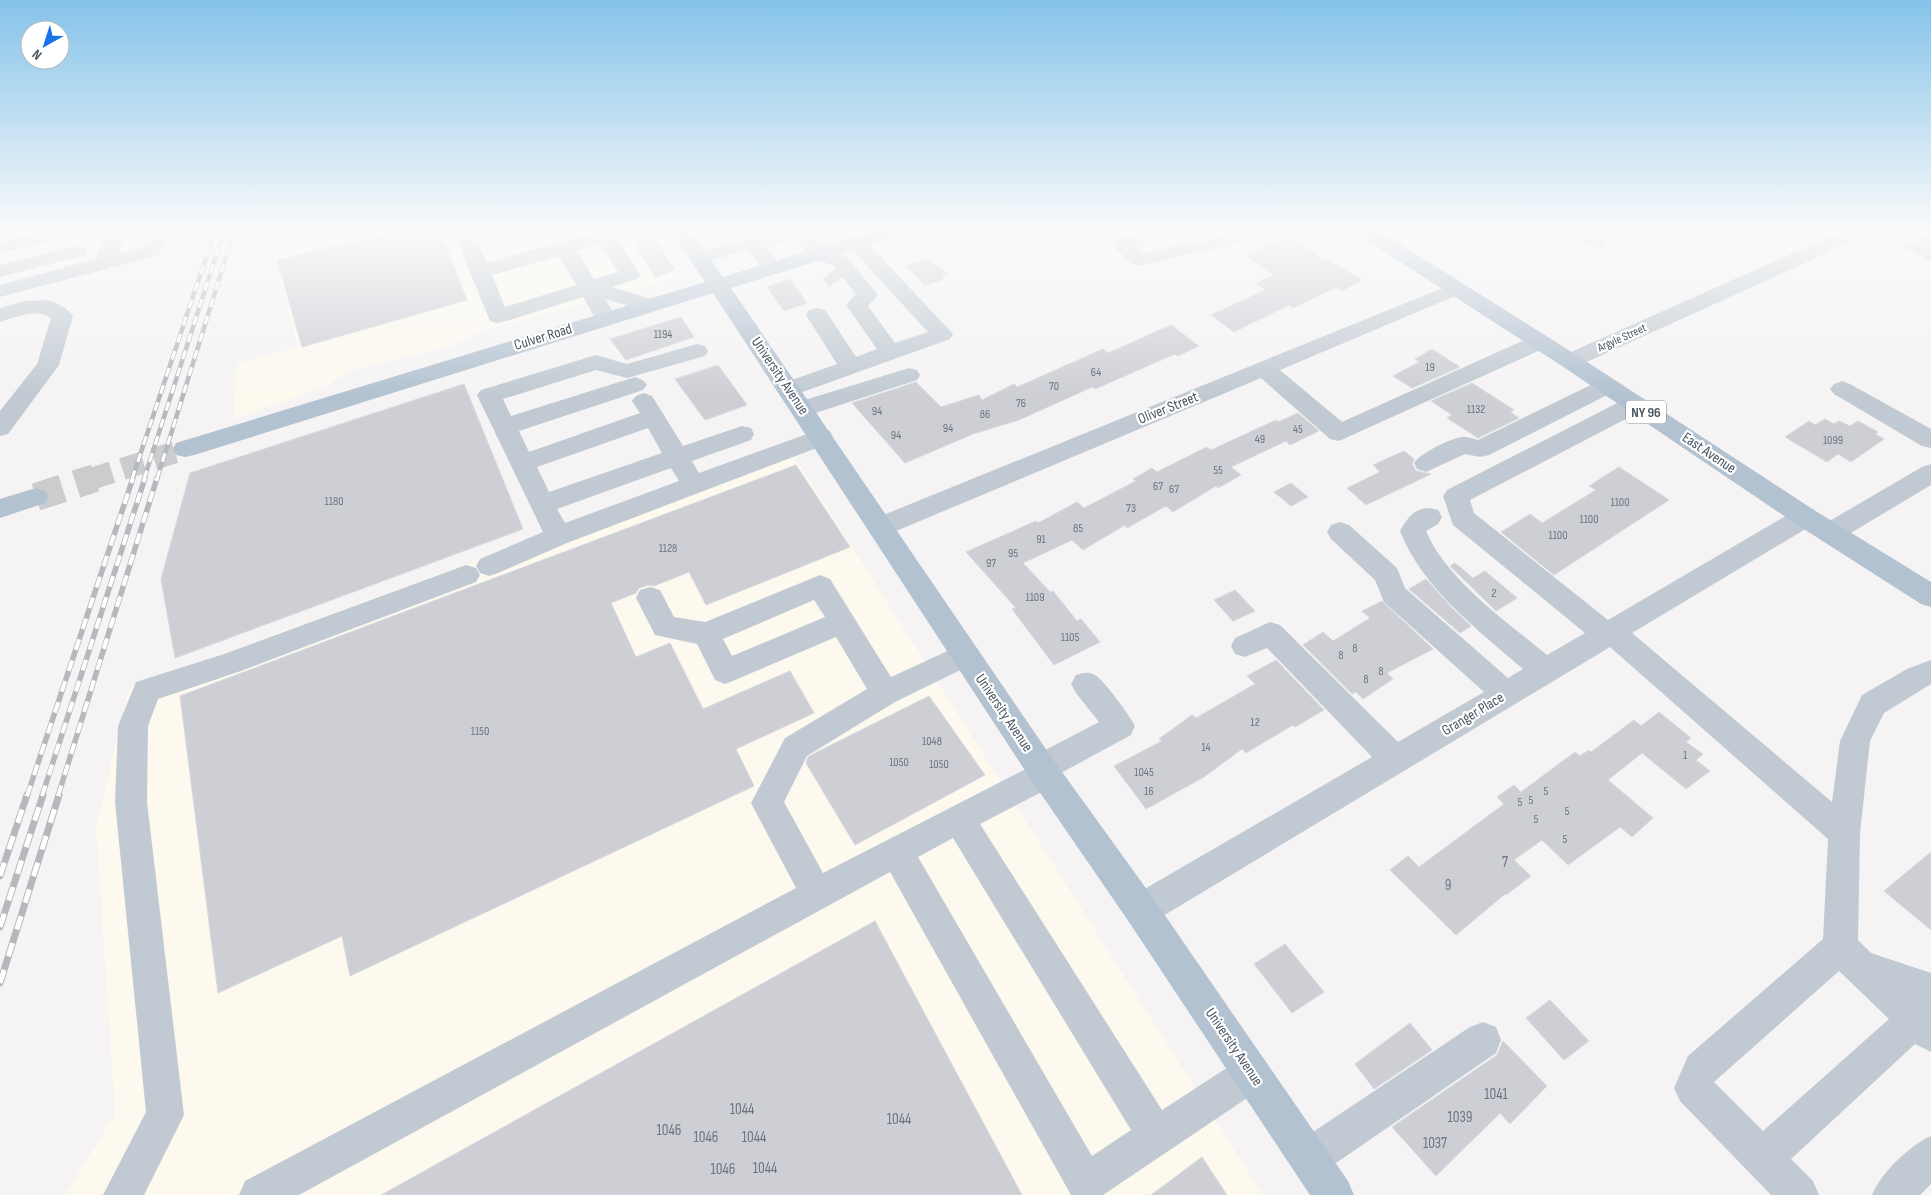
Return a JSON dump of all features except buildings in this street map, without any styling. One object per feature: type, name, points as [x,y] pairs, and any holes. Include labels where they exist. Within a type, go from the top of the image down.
[{"type":"main road","name":"Culver Road","points":[[184,449],[716,284]]},
{"type":"main road","name":"University Avenue","points":[[716,284],[796,399],[1043,771],[1141,910],[1334,1195]]},
{"type":"main road","name":"East Avenue","points":[[1447,284],[1570,361],[1830,533],[1931,596]]},
{"type":"main road","points":[[0,508],[36,497]]},
{"type":"street","points":[[0,291],[27,284]]},
{"type":"street","points":[[484,284],[498,316],[600,284]]},
{"type":"street","points":[[587,284],[606,318]]},
{"type":"street","points":[[858,284],[867,295],[857,305],[890,353]]},
{"type":"street","points":[[796,399],[851,366],[942,334],[895,284]]},
{"type":"street","name":"Argyle Street","points":[[1570,361],[1742,284]]},
{"type":"street","points":[[589,287],[647,306]]},
{"type":"street","name":"Oliver Street","points":[[880,527],[1455,289]]},
{"type":"street","points":[[0,315],[25,308],[47,306],[62,316],[48,364],[0,428]]},
{"type":"street","points":[[817,314],[851,366]]},
{"type":"street","points":[[1264,368],[1339,433],[1539,342]]},
{"type":"street","points":[[504,427],[697,351]]},
{"type":"street","points":[[558,536],[489,395],[596,362],[631,378],[694,486]]},
{"type":"street","points":[[796,399],[909,374]]},
{"type":"street","points":[[1426,463],[1462,445],[1480,449],[1608,386]]},
{"type":"street","points":[[1842,389],[1931,440]]},
{"type":"street","points":[[1635,404],[1456,496],[1462,518],[1609,633],[1844,834]]},
{"type":"street","points":[[522,462],[654,417]]},
{"type":"street","points":[[543,504],[742,434]]},
{"type":"street","points":[[123,1195],[165,1115],[131,802],[133,726],[146,691],[231,663],[478,570],[558,536],[821,437]]},
{"type":"street","points":[[1830,533],[1931,473]]},
{"type":"street","points":[[1429,517],[1418,522],[1413,531],[1422,554],[1453,590],[1545,671]]},
{"type":"street","name":"Granger Place","points":[[1141,910],[1806,517]]},
{"type":"street","points":[[1340,532],[1386,575],[1394,594],[1506,694]]},
{"type":"street","points":[[650,598],[665,627],[706,634],[820,586],[885,693]]},
{"type":"street","points":[[706,634],[725,672],[842,622]]},
{"type":"street","points":[[1245,646],[1270,633],[1395,760]]},
{"type":"street","points":[[817,894],[767,803],[796,747],[885,693],[965,655]]},
{"type":"street","points":[[1763,1158],[1926,1015],[1850,956],[1844,834],[1855,741],[1873,704],[1917,676],[1931,672]]},
{"type":"street","points":[[260,1195],[896,851],[959,819],[1120,726],[1086,684]]},
{"type":"street","points":[[959,819],[1157,1137]]},
{"type":"street","points":[[896,851],[1078,1189],[1252,1073]]},
{"type":"street","points":[[1799,1195],[1693,1088],[1702,1069],[1850,956]]},
{"type":"street","points":[[1308,1158],[1483,1040]]},
{"type":"street","points":[[1892,1195],[1931,1156]]},
{"type":"shaded area","points":[[281,284],[654,284],[477,333],[451,346],[349,371],[325,387],[233,419],[237,364],[298,347]]},
{"type":"shaded area","points":[[788,446],[1263,1195],[65,1195],[115,1114],[96,826],[129,688]]},
{"type":"tunnel","points":[[91,479],[185,449]]},
{"type":"tunnel","points":[[36,497],[95,478]]},
{"type":"railway","points":[[132,479],[197,284]]},
{"type":"railway","points":[[144,479],[207,284]]},
{"type":"railway","points":[[157,479],[218,284]]},
{"type":"railway","points":[[27,796],[133,478]]},
{"type":"railway","points":[[42,796],[145,478]]},
{"type":"railway","points":[[58,796],[157,478]]},
{"type":"railway","points":[[0,876],[27,795]]},
{"type":"railway","points":[[0,927],[43,795]]},
{"type":"railway","points":[[0,983],[59,795]]}]
